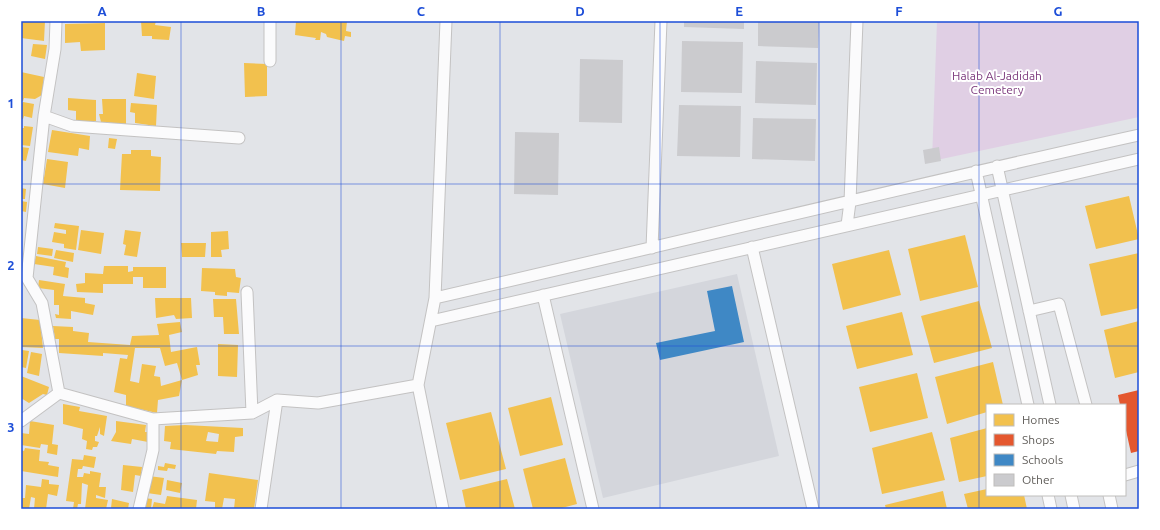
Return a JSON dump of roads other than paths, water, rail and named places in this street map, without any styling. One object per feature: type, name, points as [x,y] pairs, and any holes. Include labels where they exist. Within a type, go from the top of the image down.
[{"type":"street","points":[[56,21],[55,49],[44,116],[24,277],[42,303],[59,393]]},
{"type":"street","points":[[270,21],[270,61]]},
{"type":"street","points":[[444,509],[418,385],[435,298],[446,21]]},
{"type":"street","points":[[652,248],[661,21]]},
{"type":"street","points":[[847,226],[850,202],[857,21]]},
{"type":"street","points":[[44,116],[72,126],[239,138]]},
{"type":"street","points":[[435,298],[850,202],[997,166],[1139,135]]},
{"type":"street","points":[[431,321],[1139,159]]},
{"type":"street","points":[[997,166],[1050,404]]},
{"type":"street","points":[[976,171],[1028,404]]},
{"type":"street","points":[[752,247],[813,509]]},
{"type":"street","points":[[247,292],[252,413]]},
{"type":"street","points":[[543,295],[593,509]]},
{"type":"street","points":[[1029,311],[1059,304],[1086,404]]},
{"type":"street","points":[[59,393],[153,419],[252,413],[277,400],[318,403],[418,385]]},
{"type":"street","points":[[21,421],[59,393]]},
{"type":"street","points":[[261,509],[277,400]]},
{"type":"street","points":[[139,509],[152,450],[153,419]]},
{"type":"street","points":[[1126,475],[1139,471]]},
{"type":"street","points":[[1048,496],[1051,509]]},
{"type":"street","points":[[1071,496],[1074,509]]},
{"type":"street","points":[[1109,496],[1112,509]]},
{"type":"park label","name":"Halab Al-Jadidah Cemetery","points":[[997,83]]}]
